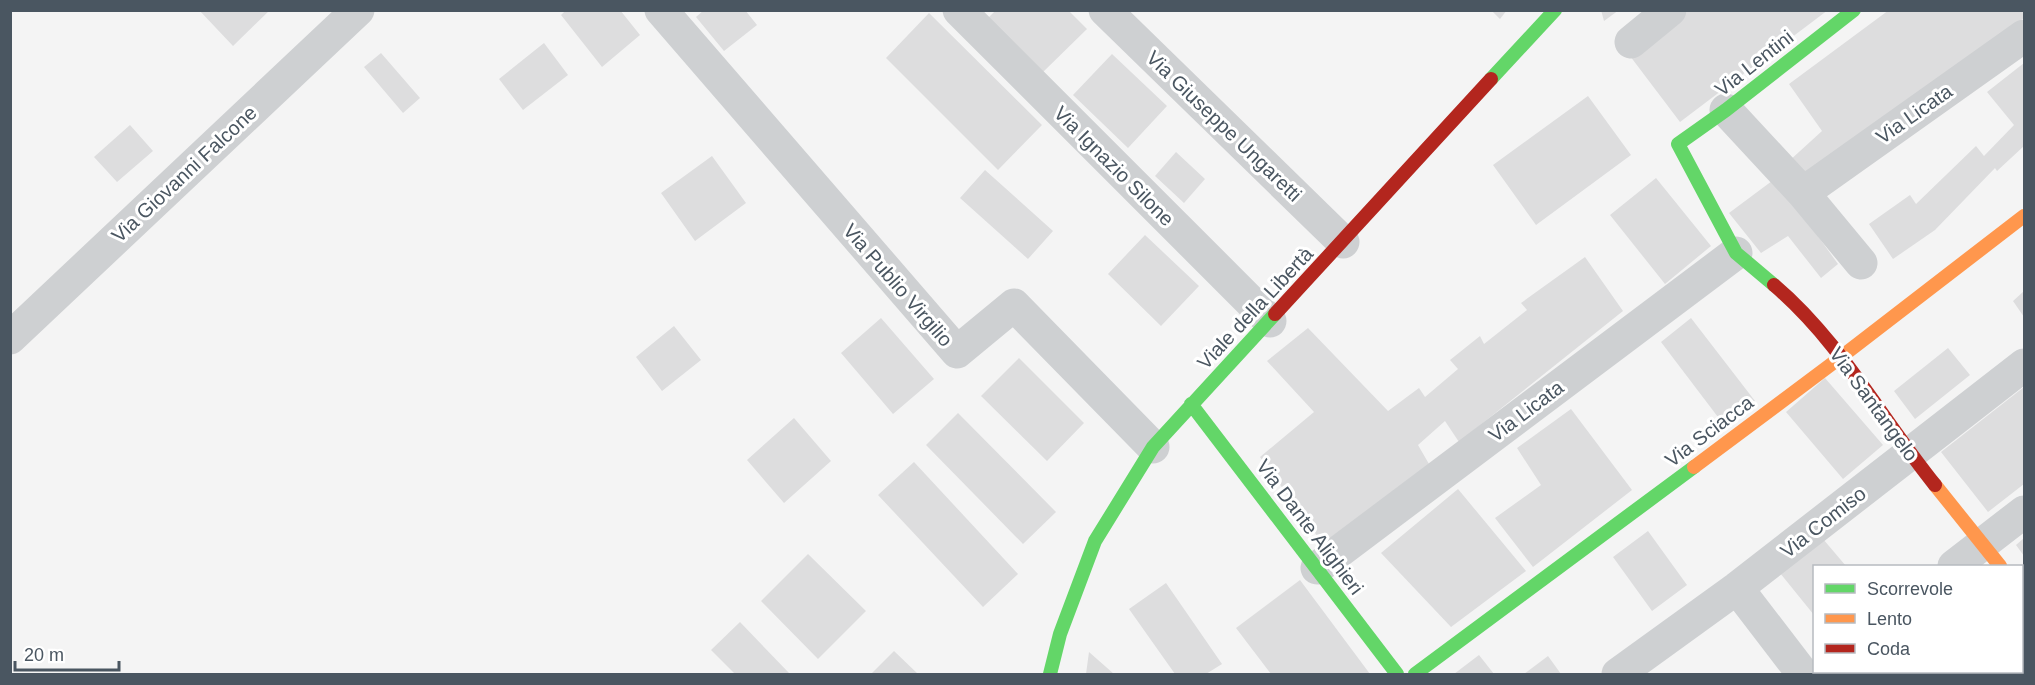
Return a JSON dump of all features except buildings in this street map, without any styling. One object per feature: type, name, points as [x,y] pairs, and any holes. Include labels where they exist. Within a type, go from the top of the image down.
[{"type":"street","name":"Via Publio Virgilio","points":[[661,10],[957,352],[1014,305],[1154,447]]},
{"type":"street","name":"Via Ignazio Silone","points":[[958,10],[1270,321]]},
{"type":"street","name":"Via Giuseppe Ungaretti","points":[[1105,10],[1342,242]]},
{"type":"street","name":"Viale della Libertà","points":[[1050,675],[1060,634],[1095,541],[1154,447],[1191,404],[1555,10]]},
{"type":"street","points":[[1631,42],[1670,10]]},
{"type":"street","name":"Via Lentini","points":[[1736,253],[1678,144],[1726,110],[1854,10]]},
{"type":"street","name":"Via Giovanni Falcone","points":[[10,338],[344,15]]},
{"type":"street","name":"Via Licata","points":[[1803,193],[2025,36]]},
{"type":"street","points":[[1726,110],[1803,193],[1861,263]]},
{"type":"street","name":"Via Sciacca","points":[[1415,675],[1841,357],[2025,216]]},
{"type":"street","name":"Via Licata","points":[[1317,568],[1736,253]]},
{"type":"street","name":"Via Santangelo","points":[[1736,253],[1799,306],[1841,357],[1910,454],[1991,556]]},
{"type":"street","name":"Via Comiso","points":[[1618,675],[1737,588],[2025,365]]},
{"type":"street","name":"Via Dante Alighieri","points":[[1191,404],[1397,675]]},
{"type":"street","points":[[1961,565],[1991,556],[2025,512]]},
{"type":"street","points":[[1737,588],[1803,675]]},
{"type":"traffic: fast","points":[[1491,79],[1555,10]]},
{"type":"traffic: fast","points":[[1774,285],[1736,253],[1678,144],[1726,110],[1854,10]]},
{"type":"traffic: fast","points":[[1050,674],[1060,634],[1095,541],[1153,447],[1275,314]]},
{"type":"traffic: fast","points":[[1191,404],[1397,674]]},
{"type":"traffic: fast","points":[[1415,674],[1694,467]]},
{"type":"traffic: slow","points":[[1694,467],[2024,216]]},
{"type":"traffic: slow","points":[[1935,485],[1999,565]]},
{"type":"traffic: jam","points":[[1275,314],[1491,79]]},
{"type":"traffic: jam","points":[[1774,285],[1819,330],[1859,380],[1935,485]]}]
